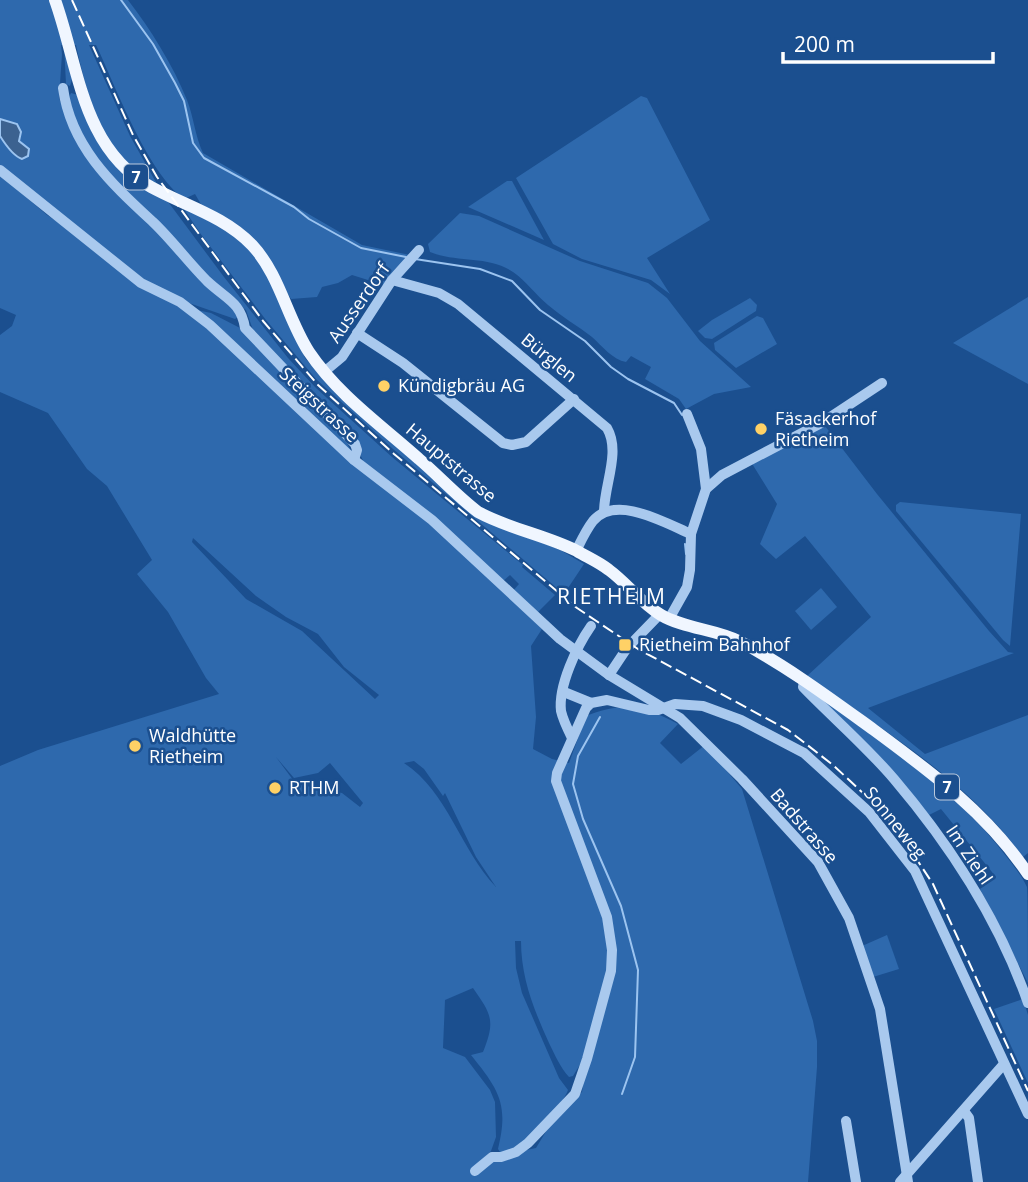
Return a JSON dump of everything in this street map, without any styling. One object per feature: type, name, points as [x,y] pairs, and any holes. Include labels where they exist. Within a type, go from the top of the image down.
[{"type":"main road","name":"Hauptstrasse","points":[[55,0],[97,132],[113,156],[132,174],[152,187],[220,220],[252,245],[266,264],[307,349],[324,372],[371,418],[478,512],[576,551],[610,570],[665,616],[733,638],[804,681],[893,745],[971,807],[994,829],[1028,874]]},
{"type":"street","points":[[80,85],[63,90],[69,116],[103,176],[152,222],[207,280],[242,310],[246,328],[355,444],[357,450],[354,460]]},
{"type":"street","name":"Steigstrasse","points":[[0,170],[141,283],[180,302],[210,325],[354,460],[432,520],[548,629],[609,675]]},
{"type":"street","name":"Ausserdorf","points":[[324,372],[342,357],[392,280],[419,250]]},
{"type":"street","name":"Bürglen","points":[[392,280],[439,293],[458,304],[600,419],[612,439],[604,512]]},
{"type":"street","points":[[357,333],[403,363],[503,443],[512,445],[526,442],[574,399]]},
{"type":"street","points":[[706,489],[722,475],[823,422],[882,383]]},
{"type":"street","points":[[609,675],[627,648],[665,616],[687,587],[691,534],[706,489],[701,449],[687,414]]},
{"type":"street","points":[[576,551],[594,519],[604,512],[625,510],[647,514],[691,534]]},
{"type":"street","points":[[572,738],[561,711],[564,692],[576,651],[592,626]]},
{"type":"street","name":"Badstrasse","points":[[609,675],[680,718],[818,862],[844,906],[884,1025],[905,1179]]},
{"type":"street","name":"Im Ziehl","points":[[804,681],[803,688],[893,778],[960,867],[1004,943],[1028,1003]]},
{"type":"street","name":"Sonneweg","points":[[564,692],[591,703],[607,700],[649,710],[684,703],[703,706],[741,720],[804,753],[869,812],[915,871],[1028,1114]]},
{"type":"street","points":[[475,1171],[492,1157],[516,1152],[528,1143],[575,1094],[611,971],[612,950],[607,917],[556,782],[557,773],[583,713],[591,703]]},
{"type":"street","points":[[905,1179],[1003,1065]]},
{"type":"street","points":[[964,1111],[969,1118],[978,1182]]},
{"type":"street","points":[[846,1121],[856,1182]]},
{"type":"shaded area","points":[[0,0],[128,0],[175,74],[187,100],[203,153],[362,245],[410,255],[384,285],[352,275],[338,283],[322,287],[317,297],[291,299],[269,261],[202,206],[195,194],[184,199],[170,186],[145,149],[96,45],[89,45],[130,136],[157,184],[123,158],[110,142],[92,106],[76,45],[66,45],[73,76],[70,86],[66,84],[64,45],[61,45],[59,98],[75,137],[233,306],[238,317],[235,319],[163,294],[0,168]]},
{"type":"shaded area","points":[[71,93],[78,95],[92,133],[107,156],[166,199],[288,358],[316,388],[392,457],[523,565],[522,567],[555,595],[536,614],[512,592],[519,584],[510,575],[502,582],[366,467],[359,452],[253,330],[246,310],[142,210],[92,154],[71,114]]},
{"type":"shaded area","points":[[641,96],[647,98],[710,220],[647,258],[670,294],[651,280],[582,259],[553,244],[516,178]]},
{"type":"shaded area","points":[[0,119],[17,124],[21,132],[19,141],[29,149],[28,156],[22,159],[12,153],[0,136]]},
{"type":"shaded area","points":[[0,175],[140,287],[178,306],[211,313],[242,329],[347,443],[353,455],[430,523],[542,629],[531,646],[536,717],[533,749],[552,759],[569,763],[586,716],[622,707],[655,713],[678,724],[660,743],[681,764],[705,745],[742,789],[813,1021],[817,1041],[817,1067],[808,1182],[0,1182],[0,766],[38,750],[219,694],[206,678],[168,612],[137,574],[152,560],[107,486],[87,469],[48,413],[0,392],[0,335],[12,326],[16,315],[0,308]],"holes":[[[193,538],[256,596],[286,617],[318,634],[344,667],[379,695],[375,699],[302,631],[246,599],[192,542]],[[276,757],[294,778],[318,773],[330,763],[363,803],[360,807],[342,793],[296,784]],[[414,761],[424,769],[443,796],[445,793],[476,857],[496,887],[473,856],[432,789],[404,763]],[[515,941],[521,941],[523,968],[529,993],[558,1061],[569,1077],[573,1076],[581,1063],[586,1064],[582,1092],[559,1110],[536,1148],[485,1157],[491,1151],[496,1137],[495,1102],[490,1090],[465,1057],[443,1048],[445,1000],[473,988],[488,1011],[490,1025],[483,1052],[471,1055],[489,1078],[499,1098],[502,1109],[498,1149],[500,1152],[516,1149],[529,1139],[553,1113],[568,1090],[559,1078],[522,993],[516,968]]]},
{"type":"shaded area","points":[[507,181],[512,181],[544,240],[468,207]]},
{"type":"shaded area","points":[[182,206],[217,223],[251,251],[264,268],[305,358],[340,398],[474,514],[562,551],[584,564],[564,594],[393,449],[316,379],[266,320]]},
{"type":"shaded area","points":[[460,213],[479,216],[580,261],[648,283],[667,298],[700,341],[751,387],[714,394],[686,409],[679,399],[645,379],[651,367],[631,356],[626,362],[612,356],[592,337],[548,305],[513,272],[493,263],[430,252],[428,244]]},
{"type":"shaded area","points":[[1028,297],[1028,384],[953,343]]},
{"type":"shaded area","points":[[750,298],[757,305],[756,311],[712,339],[705,338],[698,331],[712,320]]},
{"type":"shaded area","points":[[757,316],[763,318],[777,344],[736,368],[715,350],[714,343]]},
{"type":"shaded area","points":[[825,426],[989,631],[1008,652],[1014,653],[868,708],[925,754],[1028,715],[1028,853],[1023,857],[1002,830],[951,781],[807,676],[871,617],[805,536],[776,559],[760,544],[777,504],[751,462]]},
{"type":"shaded area","points":[[900,502],[1021,514],[1010,646],[896,511],[896,505]]},
{"type":"shaded area","points":[[821,588],[837,607],[811,630],[795,611]]},
{"type":"shaded area","points":[[810,690],[914,766],[963,808],[1023,879],[1027,887],[1028,983],[980,889],[996,877],[941,809],[927,816]]},
{"type":"shaded area","points":[[887,935],[899,969],[873,977],[862,946]]},
{"type":"shaded area","points":[[1023,999],[1028,1015],[1028,1083],[994,1009]]},
{"type":"waterway","points":[[121,0],[153,44],[175,83],[184,101],[193,143],[204,158],[294,207],[309,219],[361,248],[406,257]]},
{"type":"waterway","points":[[415,259],[480,269],[512,281],[540,310],[585,341],[611,367],[674,403],[682,415]]},
{"type":"waterway","points":[[685,544],[686,554]]},
{"type":"waterway","points":[[600,717],[578,756],[573,784],[583,819],[621,906],[638,970],[635,1057],[622,1094]]},
{"type":"railway","points":[[72,0],[133,135],[157,177],[263,321],[318,385],[394,454],[577,608],[638,649],[788,730],[833,765],[879,808],[933,884],[1028,1091]]},
{"type":"place","name":"Kündigbräu AG","points":[[384,386]]},
{"type":"place","name":"Fäsackerhof Rietheim","points":[[761,429]]},
{"type":"place","name":"Rietheim Bahnhof","points":[[625,645]]},
{"type":"place","name":"Waldhütte Rietheim","points":[[135,746]]},
{"type":"place","name":"RTHM","points":[[275,788]]},
{"type":"district","name":"RIETHEIM","points":[[612,597]]}]
